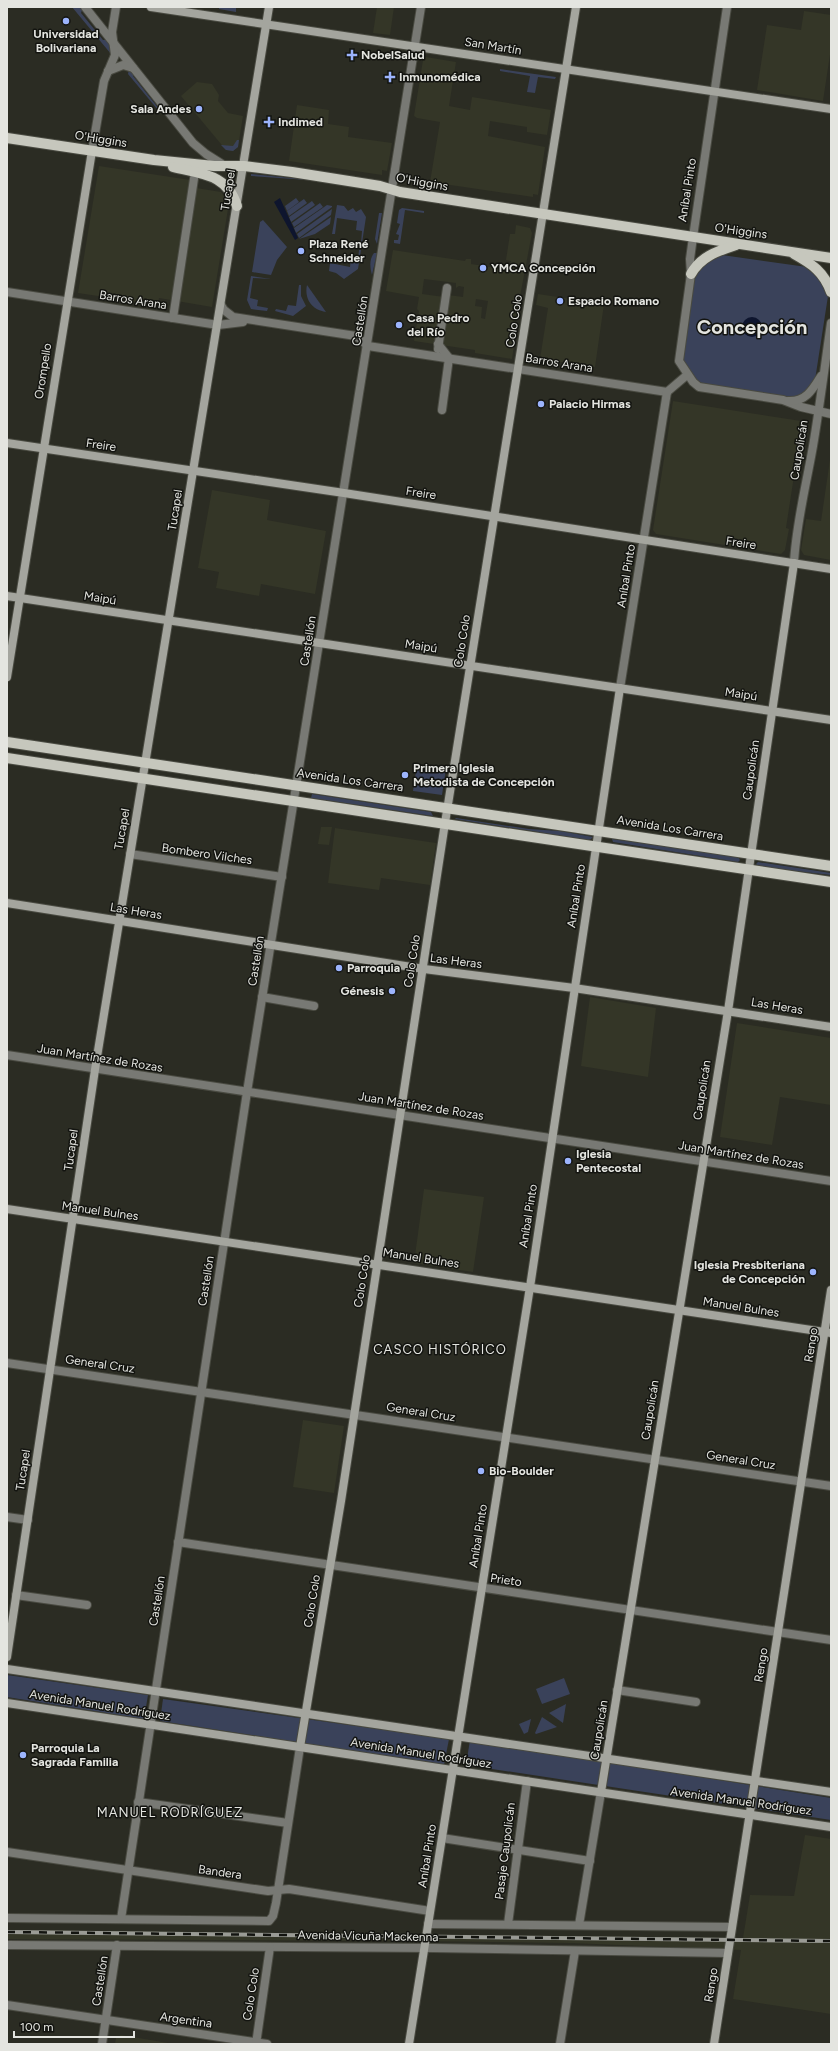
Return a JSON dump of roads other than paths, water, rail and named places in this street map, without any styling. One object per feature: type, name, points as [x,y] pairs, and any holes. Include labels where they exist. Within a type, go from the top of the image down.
[{"type":"main road","name":"San Martín","points":[[151,7],[831,109]]},
{"type":"main road","name":"Tucapel","points":[[7,1657],[95,1069],[269,7]]},
{"type":"main road","name":"Colo Colo","points":[[300,1746],[355,1414],[377,1264],[424,969],[445,823],[544,214],[576,7]]},
{"type":"main road","name":"O'Higgins","points":[[7,138],[154,160],[244,166],[380,186],[392,191],[787,250],[831,258]]},
{"type":"main road","name":"Orompello","points":[[7,677],[92,151]]},
{"type":"main road","points":[[154,160],[168,166],[206,173],[218,181],[231,194],[237,206]]},
{"type":"main road","points":[[691,274],[706,256],[739,244]]},
{"type":"main road","points":[[787,250],[820,271],[827,281],[831,292]]},
{"type":"main road","name":"Freire","points":[[7,443],[495,516],[831,569]]},
{"type":"main road","name":"Caupolicán","points":[[601,1792],[678,1309],[728,1010],[794,563]]},
{"type":"main road","name":"Maipú","points":[[7,596],[831,720]]},
{"type":"main road","name":"Aníbal Pinto","points":[[408,2044],[454,1770],[530,1287],[595,846],[620,688]]},
{"type":"main road","name":"Avenida Los Carrera","points":[[7,742],[831,866]]},
{"type":"main road","points":[[7,758],[831,882]]},
{"type":"main road","name":"Las Heras","points":[[7,903],[424,969],[574,988],[728,1010],[831,1027]]},
{"type":"main road","name":"Manuel Bulnes","points":[[7,1209],[828,1332]]},
{"type":"main road","name":"Rengo","points":[[714,2044],[802,1482],[828,1332],[831,1290]]},
{"type":"main road","name":"Avenida Manuel Rodríguez","points":[[7,1669],[831,1792]]},
{"type":"main road","name":"Avenida Manuel Rodríguez","points":[[7,1703],[831,1827]]},
{"type":"street","points":[[85,7],[197,146],[206,154],[226,166]]},
{"type":"street","name":"Orompello","points":[[92,151],[104,84],[108,71],[116,55],[112,32],[116,7]]},
{"type":"street","name":"Castellón","points":[[120,1919],[247,1092],[368,346],[421,7]]},
{"type":"street","name":"Aníbal Pinto","points":[[687,375],[680,365],[678,357],[691,274],[690,259],[693,237],[727,7]]},
{"type":"street","points":[[108,71],[123,65],[133,68]]},
{"type":"street","points":[[172,318],[195,172]]},
{"type":"street","points":[[437,356],[447,288]]},
{"type":"street","name":"Barros Arana","points":[[7,292],[218,325],[256,321]]},
{"type":"street","name":"Barros Arana","points":[[221,305],[224,310],[233,317],[356,336]]},
{"type":"street","name":"Caupolicán","points":[[794,563],[796,534],[814,442],[831,323]]},
{"type":"street","points":[[356,336],[367,332],[371,326]]},
{"type":"street","points":[[356,336],[368,346]]},
{"type":"street","points":[[438,344],[449,358],[442,410]]},
{"type":"street","name":"Barros Arana","points":[[368,346],[667,392]]},
{"type":"street","points":[[667,392],[687,375],[701,388],[796,401],[806,396],[813,389],[823,372]]},
{"type":"street","name":"Aníbal Pinto","points":[[620,688],[667,392]]},
{"type":"street","points":[[783,400],[801,407],[831,414]]},
{"type":"street","name":"Bombero Vilches","points":[[130,854],[282,877]]},
{"type":"street","points":[[262,997],[314,1006]]},
{"type":"street","name":"Juan Martínez de Rozas","points":[[7,1055],[831,1181]]},
{"type":"street","name":"General Cruz","points":[[7,1363],[831,1486]]},
{"type":"street","points":[[7,1516],[28,1520]]},
{"type":"street","name":"Prieto","points":[[178,1542],[482,1589],[831,1640]]},
{"type":"street","points":[[16,1595],[87,1605]]},
{"type":"street","points":[[617,1690],[696,1702]]},
{"type":"street","name":"Colo Colo","points":[[120,1919],[266,1922],[271,1919],[278,1890],[300,1746]]},
{"type":"street","name":"Pasaje Caupolicán","points":[[508,1924],[527,1781]]},
{"type":"street","name":"Caupolicán","points":[[579,1925],[601,1792]]},
{"type":"street","points":[[138,1802],[288,1823]]},
{"type":"street","points":[[442,1838],[590,1861]]},
{"type":"street","name":"Bandera","points":[[7,1852],[268,1891],[289,1889],[430,1911]]},
{"type":"street","points":[[7,1918],[120,1919]]},
{"type":"street","name":"Avenida Vicuña Mackenna","points":[[428,1924],[732,1927]]},
{"type":"street","name":"Avenida Vicuña Mackenna","points":[[7,1945],[424,1948],[728,1953]]},
{"type":"street","name":"Castellón","points":[[102,2044],[117,1945]]},
{"type":"street","name":"Colo Colo","points":[[256,2043],[270,1947]]},
{"type":"street","points":[[560,2044],[575,1951]]},
{"type":"street","name":"Argentina","points":[[7,2005],[267,2044]]},
{"type":"railway","points":[[7,1932],[831,1941]]},
{"type":"place","name":"Universidad Bolivariana","points":[[66,21]]},
{"type":"place","name":"NobelSalud","points":[[352,55]]},
{"type":"place","name":"Inmunomédica","points":[[390,77]]},
{"type":"place","name":"Sala Andes","points":[[199,109]]},
{"type":"place","name":"Indimed","points":[[269,122]]},
{"type":"place","name":"Plaza René Schneider","points":[[301,251]]},
{"type":"place","name":"YMCA Concepción","points":[[483,268]]},
{"type":"place","name":"Espacio Romano","points":[[560,301]]},
{"type":"place","name":"Casa Pedro del Río","points":[[399,325]]},
{"type":"place","name":"Palacio Hirmas","points":[[541,404]]},
{"type":"place","name":"Primera Iglesia Metodista de Concepción","points":[[405,775]]},
{"type":"place","name":"Parroquia","points":[[339,968]]},
{"type":"place","name":"Génesis","points":[[392,991]]},
{"type":"place","name":"Iglesia Pentecostal","points":[[568,1161]]},
{"type":"place","name":"Iglesia Presbiteriana de Concepción","points":[[813,1272]]},
{"type":"place","name":"Bio-Boulder","points":[[481,1471]]},
{"type":"place","name":"Parroquia La Sagrada Familia","points":[[23,1755]]},
{"type":"district","name":"Concepción","points":[[752,327]]},
{"type":"district","name":"CASCO HISTÓRICO","points":[[440,1349]]},
{"type":"district","name":"MANUEL RODRÍGUEZ","points":[[170,1812]]}]
